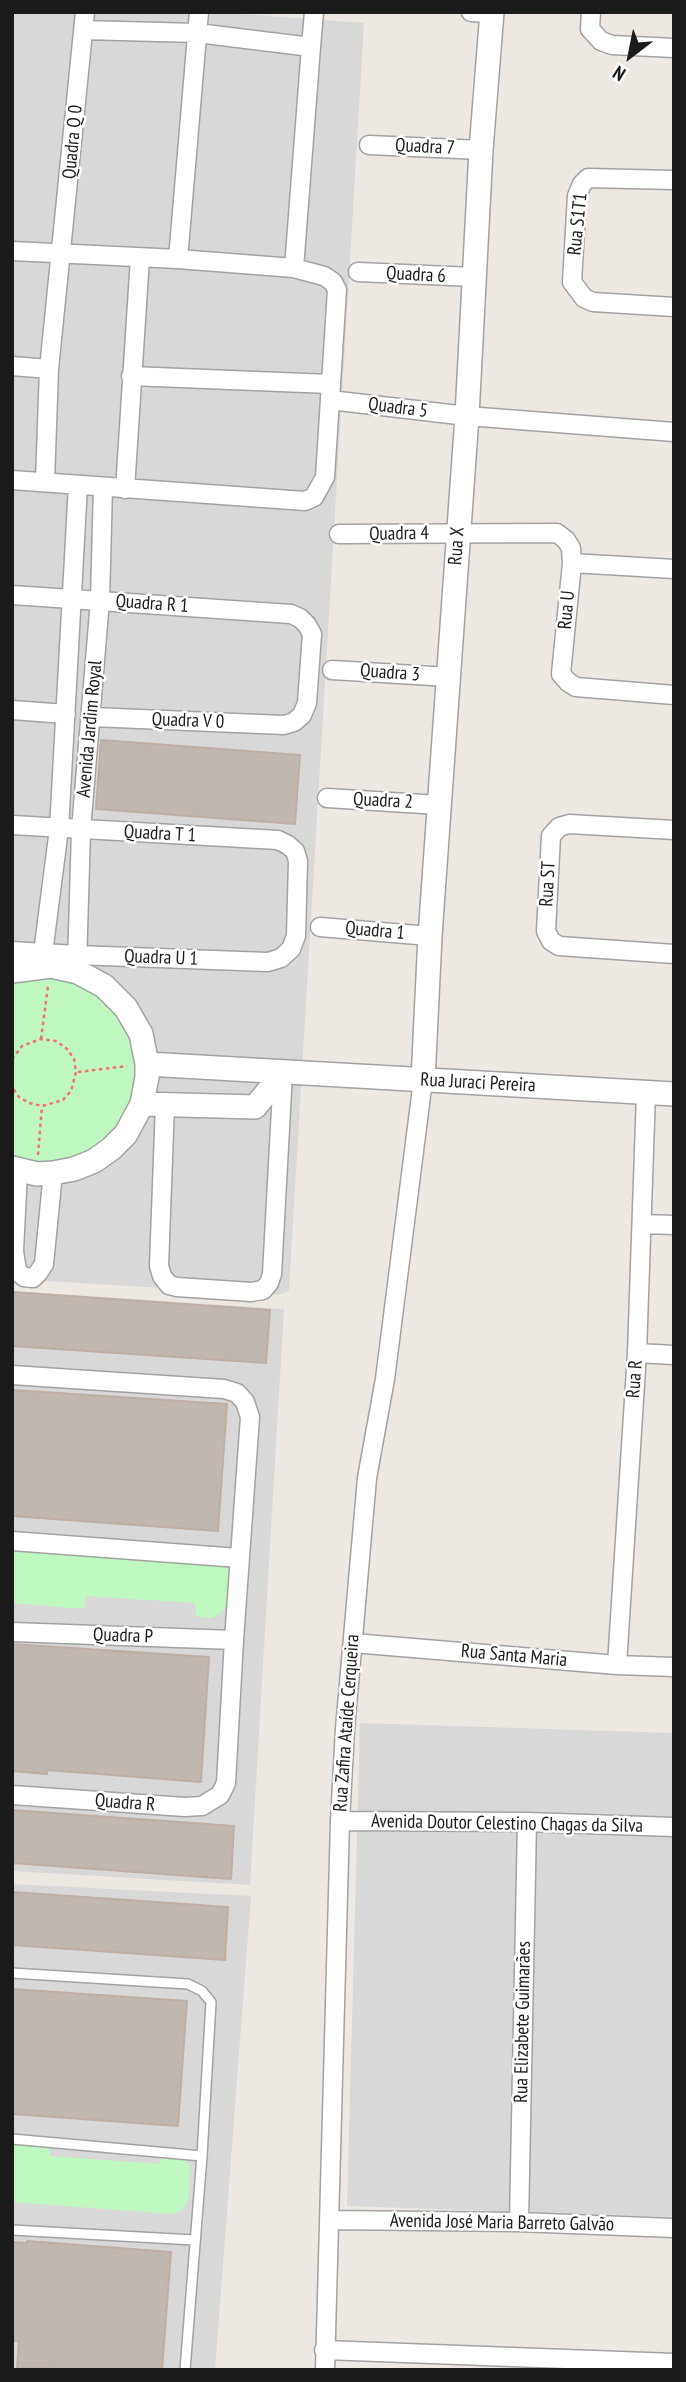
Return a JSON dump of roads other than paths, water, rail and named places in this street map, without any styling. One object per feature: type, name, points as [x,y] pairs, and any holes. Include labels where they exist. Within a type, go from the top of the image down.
[{"type":"street","points":[[178,259],[199,12]]},
{"type":"street","points":[[294,268],[314,12]]},
{"type":"street","points":[[471,12],[492,13]]},
{"type":"street","name":"Rua X","points":[[423,1080],[430,936],[492,13]]},
{"type":"street","points":[[590,20],[601,41],[612,45],[674,48]]},
{"type":"street","points":[[84,21],[311,47]]},
{"type":"street","name":"Quadra Q 0","points":[[45,481],[49,369],[84,21]]},
{"type":"street","name":"Quadra 7","points":[[369,145],[481,150]]},
{"type":"street","name":"Rua S1T1","points":[[674,180],[588,177],[577,196],[572,282],[584,298],[593,302],[674,307]]},
{"type":"street","points":[[12,251],[294,268],[324,276],[333,282],[337,290],[326,477],[314,497],[305,501],[12,480]]},
{"type":"street","points":[[125,489],[140,258]]},
{"type":"street","name":"Quadra 6","points":[[358,272],[474,277]]},
{"type":"street","points":[[12,366],[49,369]]},
{"type":"street","name":"Quadra 5","points":[[131,376],[330,392],[467,416],[674,432]]},
{"type":"street","name":"Avenida Jardim Royal","points":[[44,962],[59,829],[78,485]]},
{"type":"street","name":"Avenida Jardim Royal","points":[[77,964],[82,830],[100,600],[103,487]]},
{"type":"street","name":"Quadra 4","points":[[339,534],[458,533]]},
{"type":"street","name":"Rua U","points":[[458,533],[557,533],[571,548],[572,563],[561,674],[576,687],[674,695]]},
{"type":"street","points":[[572,563],[674,569]]},
{"type":"street","name":"Quadra R 1","points":[[12,595],[291,614],[300,618],[312,635],[307,703],[302,715],[294,723],[284,725]]},
{"type":"street","name":"Quadra 3","points":[[332,670],[449,677]]},
{"type":"street","points":[[12,710],[66,714]]},
{"type":"street","name":"Quadra V 0","points":[[92,717],[284,725]]},
{"type":"street","name":"Quadra 2","points":[[327,798],[439,804]]},
{"type":"street","name":"Rua ST","points":[[674,830],[569,824],[559,827],[551,836],[546,931],[551,941],[559,946],[674,954]]},
{"type":"street","name":"Quadra T 1","points":[[12,825],[278,840],[295,851],[298,860],[296,936]]},
{"type":"street","name":"Quadra 1","points":[[320,927],[430,936]]},
{"type":"street","name":"Quadra U 1","points":[[77,964],[268,962],[281,958],[291,949],[296,936]]},
{"type":"street","points":[[12,950],[44,962],[77,964],[104,986],[126,1008],[141,1034],[147,1064],[148,1077],[142,1104],[126,1134],[111,1149],[84,1165],[30,1171]]},
{"type":"street","points":[[12,971],[44,962]]},
{"type":"street","name":"Rua Juraci Pereira","points":[[147,1064],[674,1094]]},
{"type":"street","points":[[142,1104],[255,1107],[283,1073]]},
{"type":"street","points":[[165,1104],[159,1266],[162,1276],[169,1284],[177,1287],[251,1292],[262,1290],[269,1283],[272,1274],[283,1073]]},
{"type":"street","name":"Rua Zafira Ataíde Cerqueira","points":[[325,2370],[340,1821],[367,1478],[385,1379],[423,1080]]},
{"type":"street","name":"Rua R","points":[[617,1665],[637,1353],[646,1093]]},
{"type":"street","points":[[30,1171],[44,1264],[33,1278],[24,1277],[17,1271],[13,1251],[30,1171]]},
{"type":"street","points":[[642,1224],[674,1225]]},
{"type":"street","points":[[637,1353],[674,1355]]},
{"type":"street","points":[[12,1375],[237,1392],[245,1402],[250,1417],[234,1640]]},
{"type":"street","points":[[12,1541],[239,1558]]},
{"type":"street","name":"Quadra P","points":[[12,1632],[234,1640]]},
{"type":"street","name":"Quadra R","points":[[12,1795],[185,1807],[202,1806],[211,1802],[220,1795],[226,1783],[234,1640]]},
{"type":"street","name":"Rua Santa Maria","points":[[354,1643],[617,1665],[674,1667]]},
{"type":"street","name":"Avenida Doutor Celestino Chagas da Silva","points":[[340,1821],[527,1822],[674,1827]]},
{"type":"street","name":"Rua Elizabete Guimarães","points":[[519,2221],[527,1822]]},
{"type":"street","name":"Avenida José Maria Barreto Galvão","points":[[330,2220],[519,2221],[674,2228]]},
{"type":"street","points":[[324,2350],[674,2363]]},
{"type":"lane","points":[[12,1973],[188,1983],[202,1991],[211,2002],[185,2370]]},
{"type":"lane","points":[[12,2139],[202,2157]]},
{"type":"lane","points":[[12,2230],[194,2240]]}]
